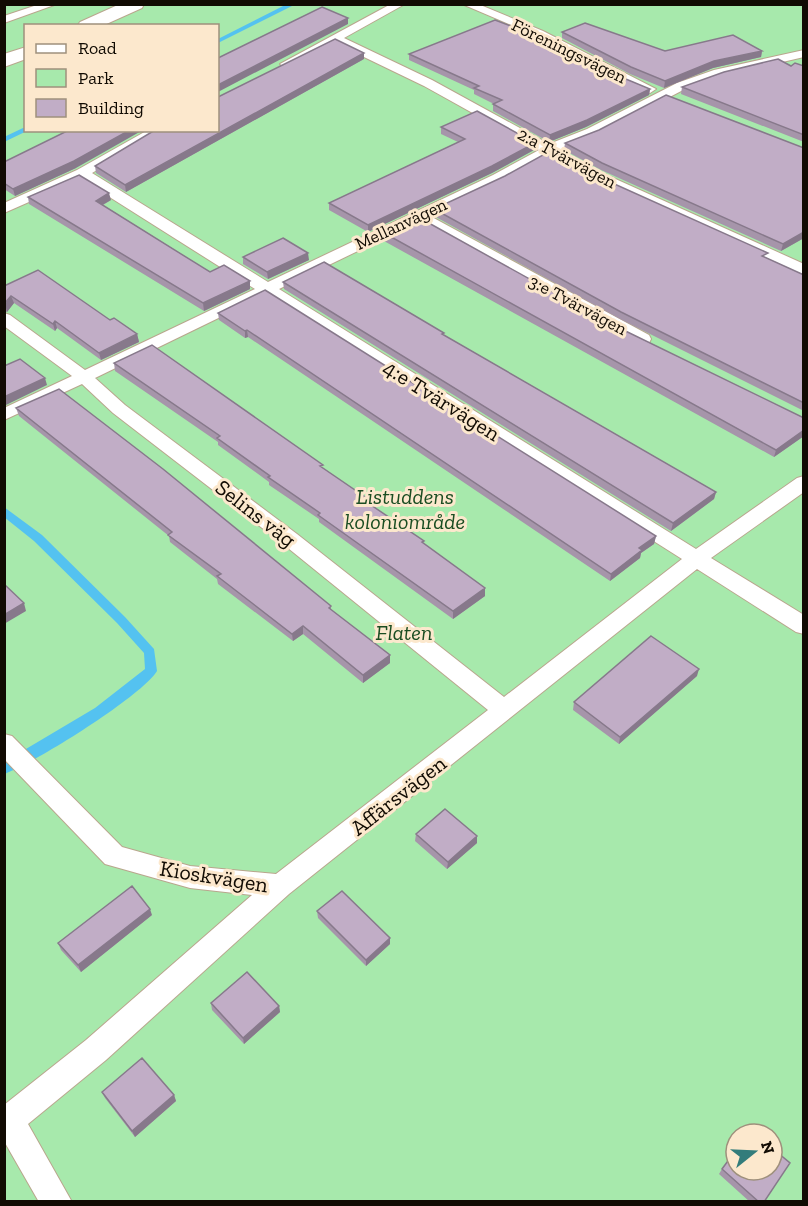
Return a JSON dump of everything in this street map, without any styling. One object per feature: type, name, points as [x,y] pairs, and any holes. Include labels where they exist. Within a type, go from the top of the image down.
[{"type":"street","points":[[91,24],[136,4]]},
{"type":"street","points":[[4,61],[24,53]]},
{"type":"lane","points":[[4,20],[52,4]]},
{"type":"lane","points":[[279,68],[400,4]]},
{"type":"lane","name":"Föreningsvägen","points":[[467,4],[539,33],[625,79],[684,103]]},
{"type":"lane","name":"2:a Tvärvägen","points":[[334,38],[373,55],[595,175],[804,270]]},
{"type":"lane","name":"Mellanvägen","points":[[4,415],[498,178],[550,149],[592,132],[662,94],[718,73],[800,56]]},
{"type":"lane","points":[[4,209],[82,173],[155,132]]},
{"type":"lane","name":"4:e Tvärvägen","points":[[82,173],[804,626]]},
{"type":"lane","name":"3:e Tvärvägen","points":[[418,216],[655,346]]},
{"type":"lane","name":"Selins väg","points":[[4,318],[84,377],[119,408],[290,539],[505,711]]},
{"type":"lane","name":"Affärsvägen","points":[[7,1122],[96,1050],[280,886],[697,558],[804,482]]},
{"type":"lane","name":"Kioskvägen","points":[[6,744],[37,779],[114,856],[190,877],[280,886]]},
{"type":"lane","points":[[7,1122],[57,1202]]},
{"type":"green space","name":"Flaten","points":[[5,5],[803,5],[803,1201],[5,1202]]},
{"type":"building","points":[[322,7],[348,18],[219,84],[219,58]]},
{"type":"building","points":[[495,20],[545,39],[548,38],[621,77],[650,89],[587,120],[550,135],[493,104],[502,100],[474,88],[479,86],[409,54]]},
{"type":"building","points":[[585,23],[665,51],[733,35],[762,51],[714,61],[665,81],[631,67],[562,32]]},
{"type":"building","points":[[335,39],[364,53],[125,185],[95,166],[152,132],[219,132],[219,97]]},
{"type":"building","points":[[778,59],[791,66],[795,63],[804,66],[804,135],[682,87],[724,72]]},
{"type":"building","points":[[666,95],[804,148],[804,232],[783,244],[602,163],[565,143],[599,130]]},
{"type":"building","points":[[477,111],[535,143],[368,225],[329,203],[465,139],[441,127]]},
{"type":"building","points":[[65,132],[126,132],[74,161],[13,189],[4,183],[4,162]]},
{"type":"building","points":[[550,151],[590,173],[768,253],[762,256],[804,275],[804,403],[621,312],[434,209],[505,176]]},
{"type":"building","points":[[79,175],[109,193],[96,201],[210,272],[224,265],[250,281],[203,303],[28,197]]},
{"type":"building","points":[[418,217],[607,322],[804,418],[804,430],[776,450],[384,233]]},
{"type":"building","points":[[283,238],[308,253],[267,272],[243,257]]},
{"type":"building","points":[[324,262],[444,333],[442,334],[716,492],[673,523],[283,282]]},
{"type":"building","points":[[38,270],[110,320],[114,318],[137,334],[99,353],[55,321],[53,324],[11,296],[4,304],[4,286]]},
{"type":"building","points":[[265,290],[656,536],[611,574],[247,330],[245,331],[218,313]]},
{"type":"building","points":[[152,345],[323,465],[320,466],[371,501],[368,503],[424,541],[422,542],[485,588],[453,611],[318,515],[320,513],[217,438],[220,436],[114,363]]},
{"type":"building","points":[[20,359],[45,378],[4,397],[4,366]]},
{"type":"building","points":[[59,389],[163,469],[331,606],[329,608],[390,655],[363,675],[303,626],[292,634],[217,576],[221,574],[168,535],[172,532],[16,408]]},
{"type":"building","points":[[4,584],[24,603],[4,615]]},
{"type":"building","points":[[651,636],[699,669],[620,737],[574,702]]},
{"type":"building","points":[[445,809],[477,836],[448,862],[416,834]]},
{"type":"building","points":[[132,886],[150,909],[78,965],[58,943]]},
{"type":"building","points":[[342,891],[390,938],[366,960],[317,911]]},
{"type":"building","points":[[247,972],[279,1006],[243,1038],[211,1003]]},
{"type":"building","points":[[142,1058],[174,1095],[132,1131],[102,1092]]},
{"type":"building","points":[[784,1158],[790,1163],[784,1172]]},
{"type":"building","points":[[737,1182],[777,1182],[764,1202],[759,1202]]},
{"type":"waterway","points":[[219,41],[293,4]]},
{"type":"waterway","points":[[4,140],[24,131]]},
{"type":"waterway","points":[[4,511],[38,538],[121,620],[150,652],[151,671],[99,712],[4,769]]},
{"type":"park label","name":"Listuddens koloniområde","points":[[405,508]]}]
